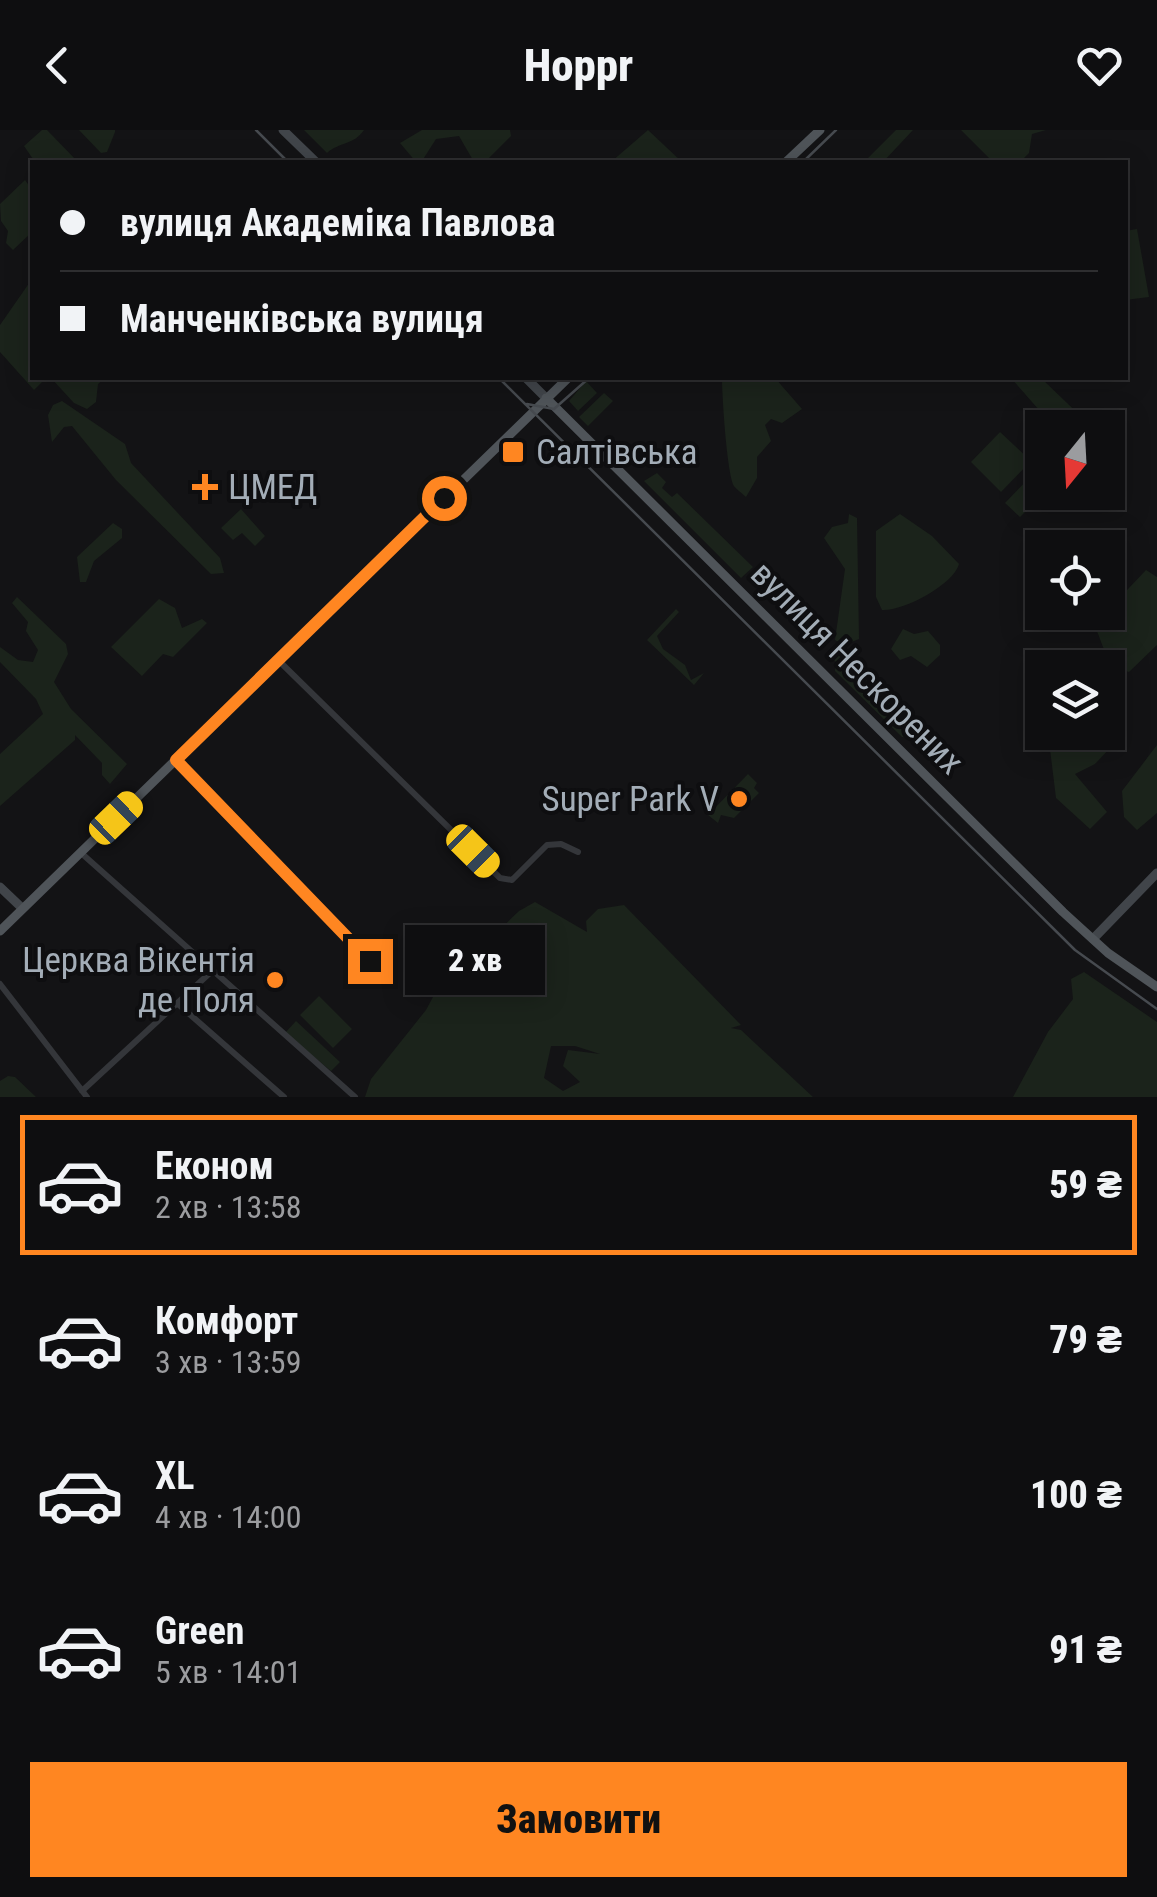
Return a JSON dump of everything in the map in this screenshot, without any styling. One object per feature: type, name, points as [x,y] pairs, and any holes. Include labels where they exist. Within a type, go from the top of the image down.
[{"type":"main road","points":[[788,160],[820,130]]},
{"type":"main road","points":[[0,931],[566,380]]},
{"type":"main road","name":"вулиця Нескорених","points":[[546,398],[1093,939],[1157,987]]},
{"type":"street","points":[[283,130],[314,160]]},
{"type":"street","name":"вулиця Нескорених","points":[[528,380],[546,398]]},
{"type":"street","points":[[277,660],[500,878],[512,880],[548,845],[562,844],[578,852]]},
{"type":"street","points":[[176,760],[370,961]]},
{"type":"street","points":[[80,852],[355,1097]]},
{"type":"street","points":[[1093,939],[1157,873]]},
{"type":"street","points":[[0,887],[22,908]]},
{"type":"street","points":[[0,984],[85,1094],[212,971]]},
{"type":"street","points":[[178,1004],[284,1097]]},
{"type":"shaded area","points":[[47,130],[76,160],[34,160],[24,146]]},
{"type":"shaded area","points":[[79,130],[115,132],[107,152],[101,153]]},
{"type":"shaded area","points":[[304,130],[364,130],[327,153]]},
{"type":"shaded area","points":[[422,130],[510,130],[511,136],[487,160],[473,160],[459,136],[436,139],[423,160],[414,160],[400,143]]},
{"type":"shaded area","points":[[648,130],[680,160],[613,160]]},
{"type":"shaded area","points":[[896,130],[913,130],[885,160],[866,160]]},
{"type":"shaded area","points":[[961,130],[1046,130],[1032,134],[1029,153],[1022,160],[991,160]]},
{"type":"shaded area","points":[[25,180],[30,187],[30,234],[13,250],[6,243],[8,231],[1,221],[0,204]]},
{"type":"shaded area","points":[[1137,229],[1149,297],[1128,300],[1128,230]]},
{"type":"shaded area","points":[[30,282],[30,380],[44,380],[34,390],[0,352],[0,325]]},
{"type":"shaded area","points":[[53,380],[103,380],[98,384],[96,402],[87,409],[74,403]]},
{"type":"shaded area","points":[[722,380],[777,380],[802,409],[782,423],[771,419],[765,425],[771,441],[757,457],[757,478],[746,497],[731,479]]},
{"type":"shaded area","points":[[1013,380],[1043,380],[1074,410],[1039,410]]},
{"type":"shaded area","points":[[586,381],[597,393],[578,411],[569,401]]},
{"type":"shaded area","points":[[604,393],[613,401],[588,426],[579,417]]},
{"type":"shaded area","points":[[62,401],[125,444],[131,463],[220,558],[224,573],[211,574],[116,480],[72,426],[64,427],[52,442],[48,415],[53,405]]},
{"type":"shaded area","points":[[1000,432],[1025,455],[1025,467],[1001,492],[971,462]]},
{"type":"shaded area","points":[[657,473],[666,482],[662,488],[672,497],[677,493],[753,567],[741,578],[644,481]]},
{"type":"shaded area","points":[[1025,482],[1027,510],[1020,517],[1005,503]]},
{"type":"shaded area","points":[[241,509],[265,536],[255,546],[242,533],[233,540],[221,528]]},
{"type":"shaded area","points":[[849,514],[857,518],[859,639],[844,645],[835,640],[845,569],[824,538],[832,527],[848,523]]},
{"type":"shaded area","points":[[900,514],[932,536],[959,564],[948,580],[926,595],[882,610],[876,597],[876,531]]},
{"type":"shaded area","points":[[113,523],[122,529],[122,538],[94,561],[86,582],[80,582],[77,557]]},
{"type":"shaded area","points":[[1146,570],[1157,577],[1157,645],[1129,672],[1125,670],[1125,650],[1105,650],[1096,630],[1125,630],[1125,592]]},
{"type":"shaded area","points":[[17,597],[66,644],[68,654],[54,682],[71,709],[127,764],[110,784],[102,775],[102,763],[75,735],[75,740],[0,806],[0,754],[43,714],[36,699],[0,662],[0,647],[18,660],[33,662],[38,650],[26,631],[28,622],[12,603]]},
{"type":"shaded area","points":[[159,599],[175,608],[182,628],[202,619],[207,623],[173,657],[163,654],[142,676],[111,647]]},
{"type":"shaded area","points":[[676,609],[679,612],[657,636],[663,649],[685,665],[691,680],[704,673],[694,685],[647,640]]},
{"type":"shaded area","points":[[903,629],[914,634],[928,631],[940,645],[940,655],[927,667],[911,656],[900,660],[891,649]]},
{"type":"shaded area","points":[[834,647],[914,726],[910,738],[902,737],[835,671],[836,662],[828,654]]},
{"type":"shaded area","points":[[1157,745],[1157,813],[1137,830],[1124,817],[1122,791]]},
{"type":"shaded area","points":[[1050,750],[1108,750],[1095,764],[1075,774],[1107,812],[1090,829],[1056,798]]},
{"type":"shaded area","name":"Super Park V","points":[[748,774],[757,783],[754,788],[759,793],[734,818],[721,815],[718,823],[708,815]]},
{"type":"shaded area","points":[[535,902],[587,932],[586,921],[598,909],[624,905],[741,1025],[731,1028],[741,1030],[813,1097],[365,1097],[371,1079],[426,1010],[447,971],[471,957],[519,911]],"holes":[[[551,1046],[575,1046],[600,1054],[568,1050],[563,1066],[580,1082],[563,1091],[544,1078]]]},
{"type":"shaded area","points":[[1084,972],[1157,1022],[1157,1097],[1013,1097],[1048,1032],[1073,999],[1071,979]]},
{"type":"shaded area","points":[[319,996],[352,1029],[333,1048],[300,1015]]},
{"type":"shaded area","points":[[296,1021],[340,1062],[331,1071],[285,1033]]},
{"type":"shaded area","points":[[15,1077],[36,1097],[0,1097],[0,1081]]},
{"type":"tram line","points":[[256,130],[286,160]]},
{"type":"tram line","points":[[805,160],[836,130]]},
{"type":"tram line","points":[[501,380],[1075,950],[1157,1009]]},
{"type":"tram line","points":[[527,404],[554,409],[587,380]]},
{"type":"place","name":"Салтівська","points":[[513,452]]},
{"type":"place","name":"ЦМЕД","points":[[205,487]]},
{"type":"place","name":"Super Park V","points":[[739,799]]},
{"type":"place","name":"Церква Вікентія де Поля","points":[[275,980]]},
{"type":"route","points":[[370,961],[176,760],[444,498]]}]
